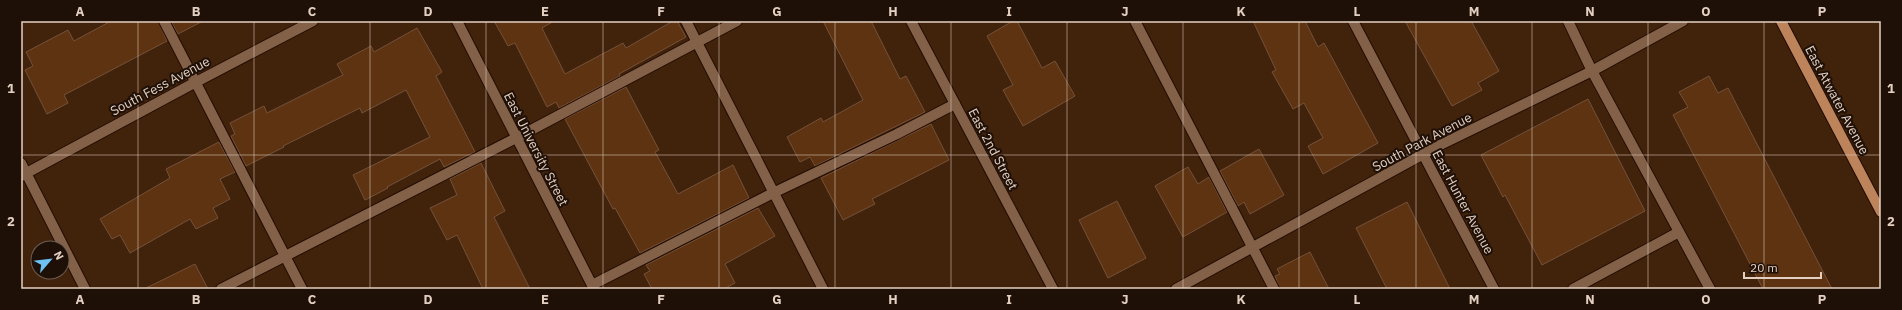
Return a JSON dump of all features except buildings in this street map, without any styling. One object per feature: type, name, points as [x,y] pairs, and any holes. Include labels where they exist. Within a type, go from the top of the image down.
[{"type":"main road","name":"East Atwater Avenue","points":[[1781,21],[1881,212]]},
{"type":"street","points":[[164,21],[302,289]]},
{"type":"street","name":"South Fess Avenue","points":[[24,174],[313,21]]},
{"type":"street","name":"East University Street","points":[[457,21],[593,287]]},
{"type":"street","points":[[686,21],[823,289]]},
{"type":"street","points":[[221,289],[516,138],[737,21]]},
{"type":"street","name":"East 2nd Street","points":[[911,21],[1053,289]]},
{"type":"street","points":[[1135,21],[1274,289]]},
{"type":"street","points":[[1568,21],[1592,71],[1710,289]]},
{"type":"street","name":"South Park Avenue","points":[[1176,289],[1424,154],[1592,71],[1683,21]]},
{"type":"street","name":"East Hunter Avenue","points":[[1356,22],[1494,289]]},
{"type":"street","points":[[593,287],[773,193],[897,134],[955,104]]},
{"type":"street","points":[[21,163],[24,174],[85,289]]},
{"type":"street","points":[[1573,289],[1679,232]]}]
